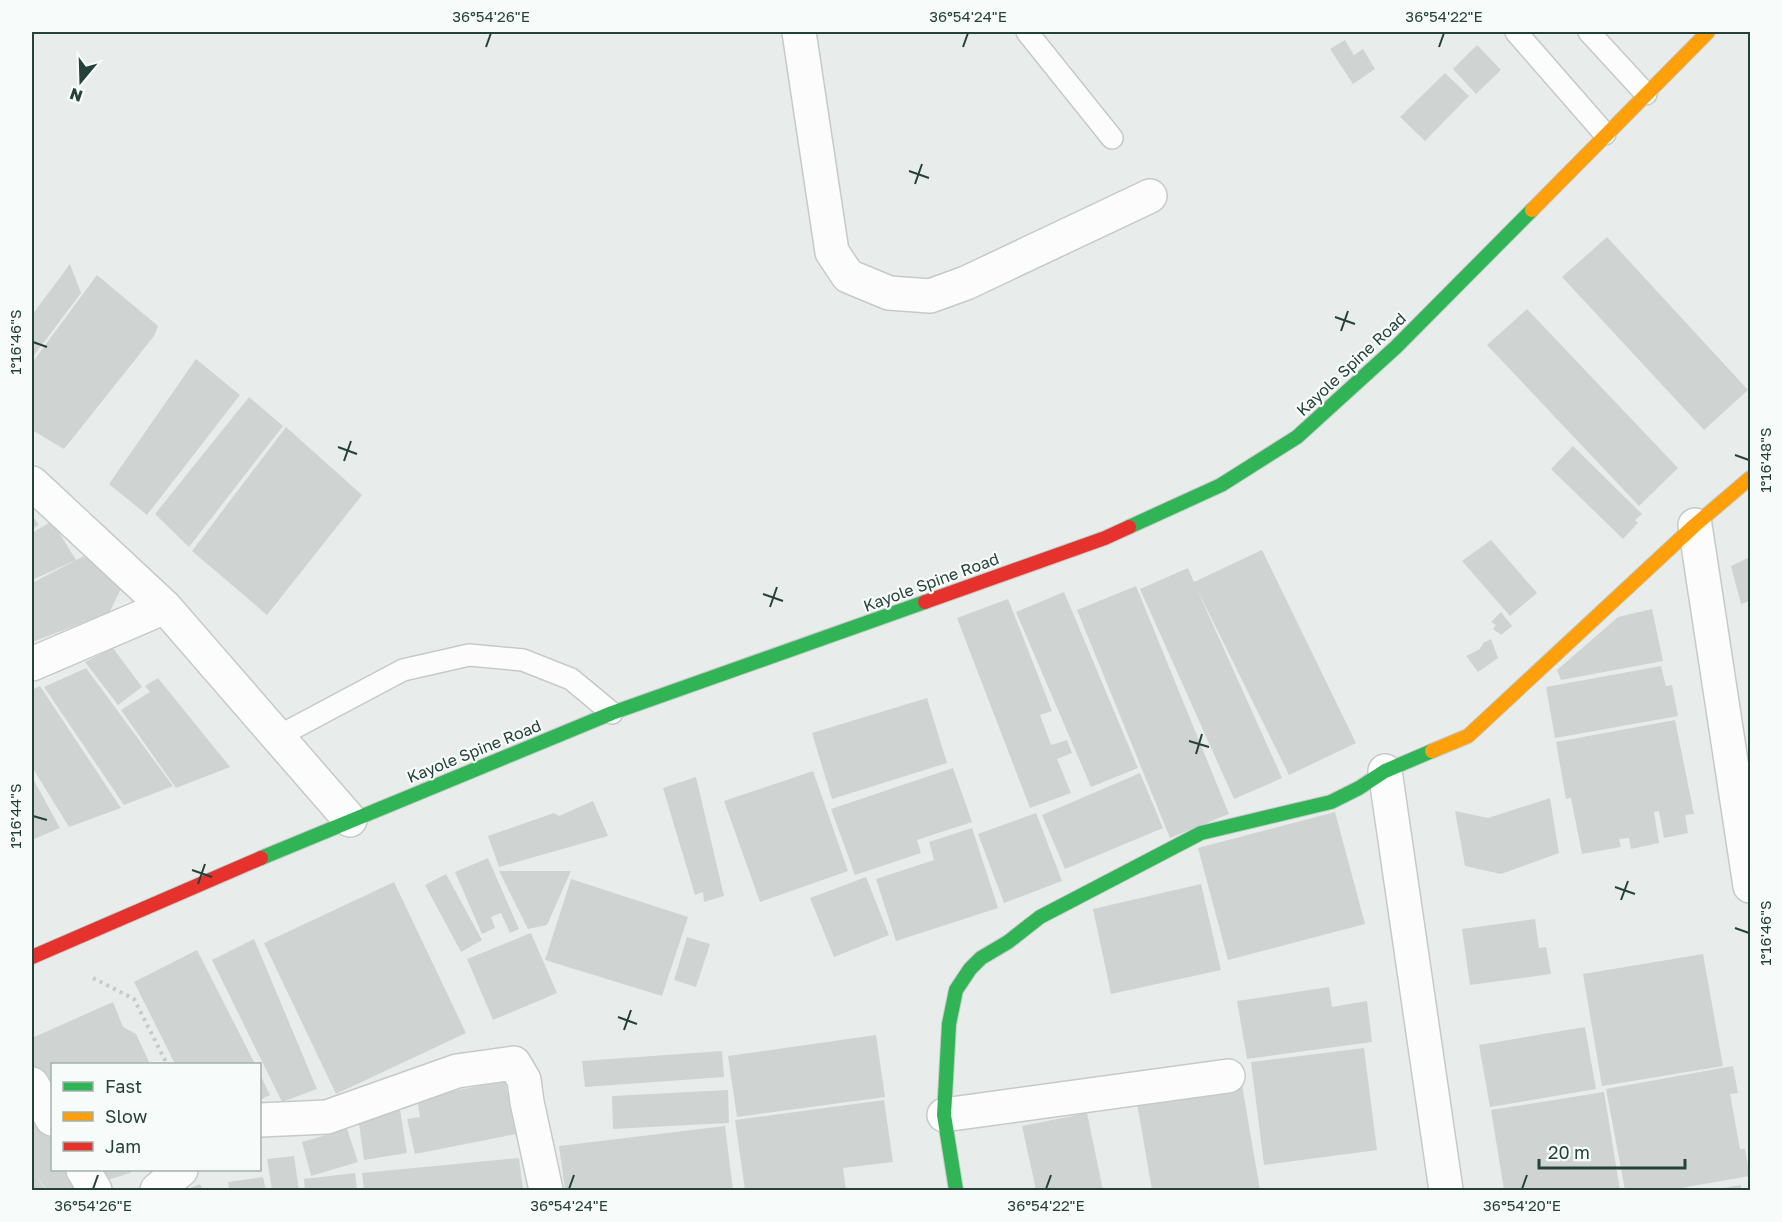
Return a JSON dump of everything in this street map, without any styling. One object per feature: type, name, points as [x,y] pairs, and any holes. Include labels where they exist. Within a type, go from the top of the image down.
[{"type":"main road","name":"Kayole Spine Road","points":[[32,957],[350,820],[612,713],[1104,538],[1221,485],[1297,437],[1396,347],[1708,32]]},
{"type":"main road","points":[[956,1191],[944,1115],[949,1024],[956,990],[970,969],[981,958],[1008,942],[1040,917],[1201,833],[1331,802],[1385,771],[1468,736],[1695,525],[1750,478]]},
{"type":"street","points":[[799,32],[832,252],[848,276],[889,293],[930,296],[966,283],[1150,196]]},
{"type":"street","points":[[32,483],[165,607],[350,820]]},
{"type":"street","points":[[1695,525],[1750,886]]},
{"type":"street","points":[[32,664],[165,607]]},
{"type":"street","points":[[1385,771],[1446,1191]]},
{"type":"street","points":[[261,1120],[327,1117],[457,1071],[514,1063],[524,1080],[546,1191]]},
{"type":"street","points":[[944,1115],[1228,1076]]},
{"type":"street","points":[[32,1084],[51,1117]]},
{"type":"street","points":[[84,1171],[95,1191]]},
{"type":"street","points":[[158,1191],[180,1171]]},
{"type":"street","points":[[140,1191],[146,1191]]},
{"type":"lane","points":[[1027,32],[1112,138]]},
{"type":"lane","points":[[1515,32],[1605,134]]},
{"type":"lane","points":[[1589,32],[1646,94]]},
{"type":"lane","points":[[277,737],[403,670],[469,655],[523,660],[571,679],[612,713]]},
{"type":"path","points":[[87,975],[134,999],[166,1063]]},
{"type":"building","points":[[1345,40],[1354,55],[1363,49],[1375,69],[1353,84],[1330,49]]},
{"type":"building","points":[[1477,45],[1501,70],[1476,94],[1453,69]]},
{"type":"building","points":[[1445,73],[1469,96],[1425,141],[1400,117]]},
{"type":"building","points":[[1607,237],[1748,390],[1704,430],[1562,277]]},
{"type":"building","points":[[70,264],[81,293],[32,358],[32,315]]},
{"type":"building","points":[[97,275],[158,326],[154,336],[64,449],[32,430],[32,363]]},
{"type":"building","points":[[1527,309],[1678,468],[1639,506],[1487,345]]},
{"type":"building","points":[[196,359],[240,395],[147,515],[109,484]]},
{"type":"building","points":[[249,397],[283,426],[189,547],[155,514]]},
{"type":"building","points":[[286,427],[362,495],[267,615],[192,551]]},
{"type":"building","points":[[1573,446],[1642,514],[1635,520],[1638,523],[1623,539],[1551,469]]},
{"type":"building","points":[[32,515],[39,525],[32,529]]},
{"type":"building","points":[[52,521],[76,560],[32,580],[32,533]]},
{"type":"building","points":[[1491,540],[1537,593],[1510,616],[1462,561]]},
{"type":"building","points":[[1262,550],[1356,743],[1289,775],[1196,587],[1282,778],[1234,799],[1140,589],[1188,568],[1194,582]]},
{"type":"building","points":[[84,556],[121,589],[109,613],[32,642],[32,583]]},
{"type":"building","points":[[1750,557],[1750,601],[1741,604],[1731,566]]},
{"type":"building","points":[[1136,586],[1229,814],[1170,838],[1077,610]]},
{"type":"building","points":[[1064,592],[1138,768],[1091,787],[1016,612]]},
{"type":"building","points":[[1008,599],[1052,711],[1040,715],[1051,745],[1067,740],[1072,753],[1057,759],[1071,793],[1030,808],[957,618]]},
{"type":"building","points":[[1652,609],[1663,661],[1561,680],[1557,670],[1618,617]]},
{"type":"building","points":[[1501,612],[1512,626],[1501,635],[1493,629],[1496,625],[1491,622]]},
{"type":"building","points":[[1491,639],[1498,658],[1478,672],[1466,656],[1480,649],[1483,643]]},
{"type":"building","points":[[113,648],[142,687],[118,705],[85,662]]},
{"type":"building","points":[[1661,666],[1666,686],[1672,685],[1678,716],[1555,738],[1546,687]]},
{"type":"building","points":[[86,668],[173,786],[124,805],[44,687]]},
{"type":"building","points":[[158,678],[230,767],[176,788],[121,710],[150,692],[145,686]]},
{"type":"building","points":[[40,686],[121,808],[69,827],[32,767],[32,690]]},
{"type":"building","points":[[927,698],[947,763],[832,799],[812,733]]},
{"type":"building","points":[[1675,720],[1694,814],[1685,815],[1688,833],[1664,838],[1659,811],[1654,812],[1659,843],[1631,849],[1629,838],[1619,839],[1621,847],[1582,854],[1571,798],[1566,799],[1556,742]]},
{"type":"building","points":[[953,768],[972,822],[917,840],[921,853],[855,875],[831,809]]},
{"type":"building","points":[[813,771],[848,871],[760,902],[724,801]]},
{"type":"building","points":[[1140,773],[1163,828],[1065,869],[1042,815]]},
{"type":"building","points":[[32,777],[60,828],[32,840]]},
{"type":"building","points":[[696,777],[724,896],[704,902],[703,892],[695,895],[663,788]]},
{"type":"building","points":[[1550,798],[1559,853],[1501,874],[1465,866],[1455,811],[1488,818]]},
{"type":"building","points":[[593,801],[608,836],[499,867],[488,836],[554,813],[559,816]]},
{"type":"building","points":[[1335,812],[1365,924],[1228,960],[1198,848]]},
{"type":"building","points":[[1036,813],[1062,881],[1004,903],[978,834]]},
{"type":"building","points":[[972,828],[998,908],[896,941],[876,879],[934,860],[929,842]]},
{"type":"building","points":[[488,858],[519,929],[510,933],[501,913],[491,917],[495,928],[482,934],[455,872]]},
{"type":"building","points":[[499,871],[571,871],[547,925],[528,929]]},
{"type":"building","points":[[446,874],[482,940],[461,952],[425,885]]},
{"type":"building","points":[[866,877],[889,935],[834,957],[810,898]]},
{"type":"building","points":[[571,879],[688,917],[662,996],[545,960]]},
{"type":"building","points":[[394,882],[466,1033],[336,1094],[264,943]]},
{"type":"building","points":[[1201,884],[1221,970],[1111,994],[1093,909]]},
{"type":"building","points":[[1535,919],[1539,948],[1546,947],[1551,974],[1470,985],[1462,929]]},
{"type":"building","points":[[531,933],[557,993],[493,1020],[467,959]]},
{"type":"building","points":[[687,937],[710,944],[696,987],[674,980]]},
{"type":"building","points":[[254,939],[317,1089],[282,1102],[212,960]]},
{"type":"building","points":[[197,950],[254,1063],[174,1063],[134,982]]},
{"type":"building","points":[[1703,954],[1723,1066],[1602,1086],[1583,974]]},
{"type":"building","points":[[1329,987],[1332,1007],[1367,1001],[1372,1042],[1247,1059],[1237,1001]]},
{"type":"building","points":[[113,1002],[123,1027],[136,1034],[150,1063],[51,1063],[51,1171],[131,1171],[130,1173],[104,1181],[100,1190],[47,1190],[33,1171],[46,1190],[32,1190],[32,1038]]},
{"type":"building","points":[[1585,1027],[1596,1089],[1490,1107],[1479,1045]]},
{"type":"building","points":[[876,1035],[885,1097],[737,1117],[728,1056]]},
{"type":"building","points":[[1364,1048],[1377,1150],[1264,1165],[1251,1062]]},
{"type":"building","points":[[722,1051],[724,1077],[585,1087],[582,1061]]},
{"type":"building","points":[[1733,1066],[1738,1093],[1730,1094],[1740,1149],[1745,1149],[1750,1176],[1669,1190],[1625,1190],[1606,1089]]},
{"type":"building","points":[[261,1076],[270,1095],[261,1100]]},
{"type":"building","points":[[1241,1079],[1260,1190],[1152,1190],[1136,1097]]},
{"type":"building","points":[[505,1081],[516,1134],[415,1154],[407,1119],[420,1117],[417,1098]]},
{"type":"building","points":[[728,1090],[729,1123],[613,1129],[612,1096]]},
{"type":"building","points":[[1604,1092],[1620,1190],[1504,1190],[1491,1110]]},
{"type":"building","points":[[884,1100],[893,1162],[843,1168],[846,1190],[745,1190],[735,1120]]},
{"type":"building","points":[[400,1110],[407,1153],[364,1160],[358,1116]]},
{"type":"building","points":[[1087,1113],[1103,1190],[1036,1190],[1022,1126]]},
{"type":"building","points":[[725,1126],[733,1190],[565,1190],[559,1146]]},
{"type":"building","points":[[347,1129],[358,1162],[311,1176],[302,1142]]},
{"type":"building","points":[[294,1156],[299,1190],[272,1190],[267,1159]]},
{"type":"building","points":[[519,1158],[523,1190],[364,1190],[362,1173]]},
{"type":"building","points":[[355,1173],[357,1190],[305,1190],[304,1179]]},
{"type":"building","points":[[263,1177],[266,1190],[229,1190],[228,1182]]},
{"type":"building","points":[[200,1184],[203,1190],[185,1190]]},
{"type":"building","points":[[1741,1185],[1741,1190],[1717,1190],[1717,1189]]},
{"type":"traffic: fast","points":[[1129,527],[1221,485],[1297,437],[1396,347],[1532,210]]},
{"type":"traffic: fast","points":[[261,858],[612,713],[925,602]]},
{"type":"traffic: fast","points":[[956,1190],[944,1115],[949,1024],[956,990],[970,969],[981,958],[1008,942],[1040,917],[1201,833],[1331,802],[1385,771],[1432,751]]},
{"type":"traffic: slow","points":[[1532,210],[1708,32]]},
{"type":"traffic: slow","points":[[1432,751],[1468,736],[1695,525],[1750,478]]},
{"type":"traffic: jam","points":[[925,602],[1105,538],[1129,527]]},
{"type":"traffic: jam","points":[[32,957],[261,858]]}]
